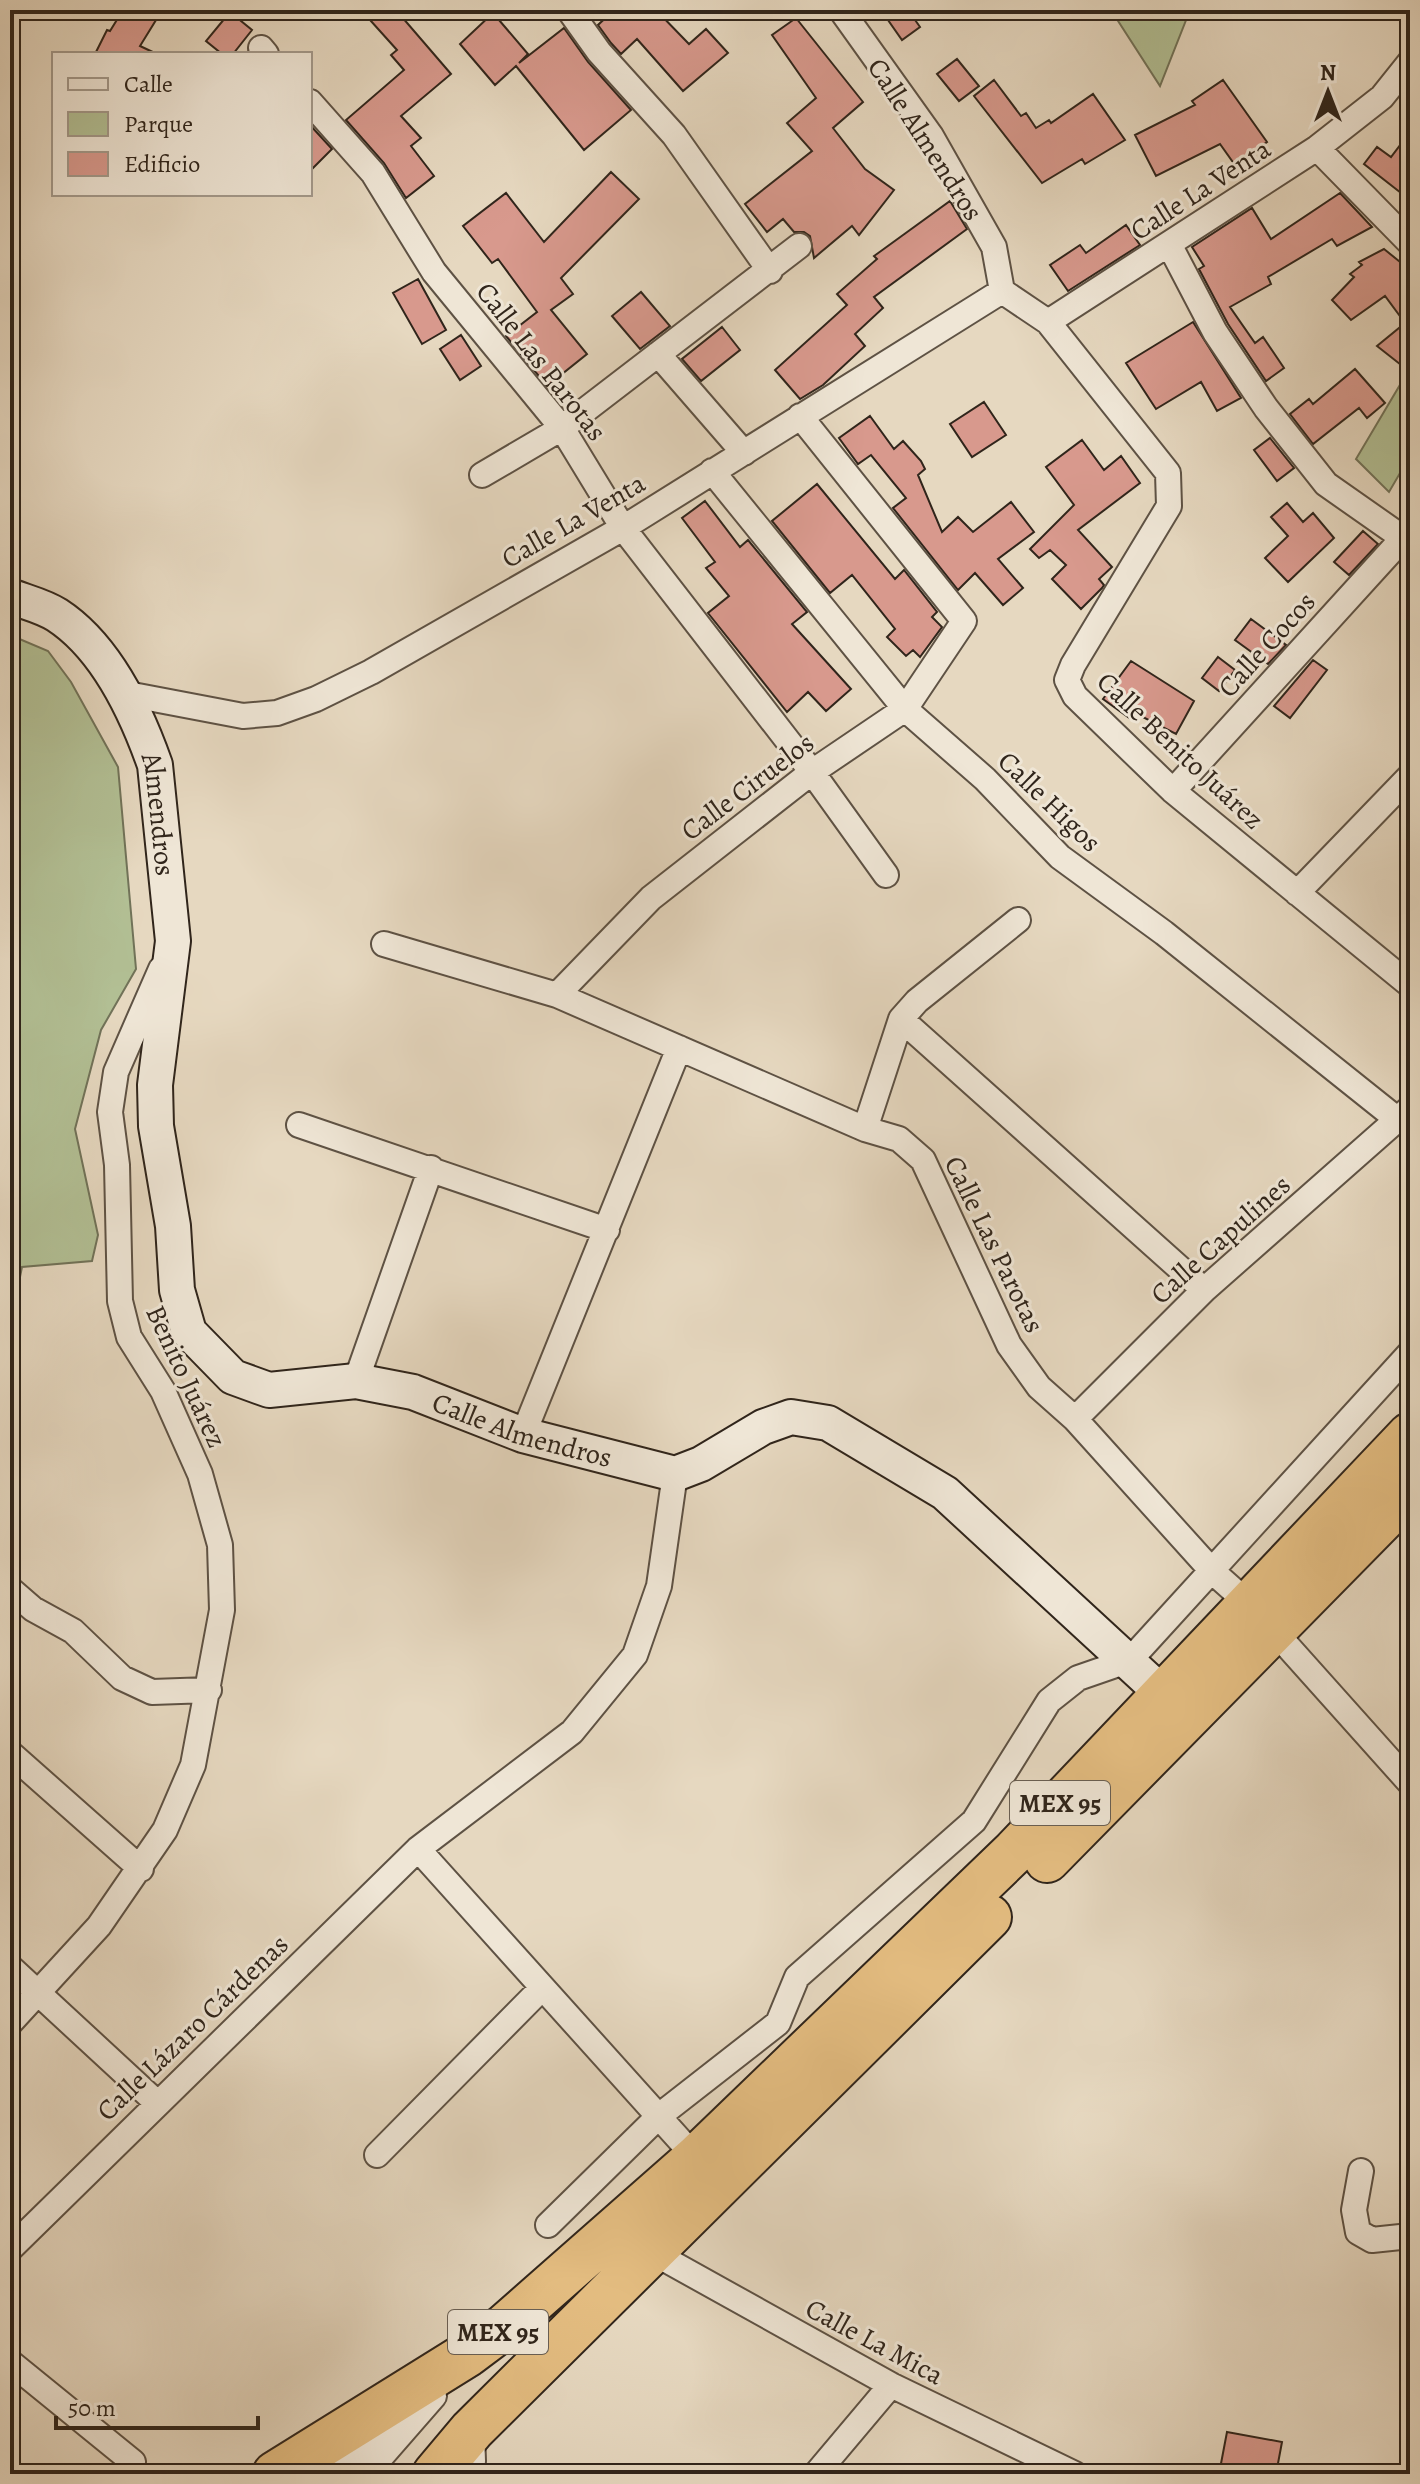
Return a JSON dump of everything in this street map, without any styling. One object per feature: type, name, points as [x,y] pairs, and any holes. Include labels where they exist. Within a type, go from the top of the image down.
[{"type":"highway","name":"MEX 95","points":[[435,2474],[472,2430],[652,2252],[1262,1618],[1410,1435]]},
{"type":"highway","name":"MEX 95","points":[[275,2474],[504,2327],[696,2158],[1015,1851],[1163,1694],[1262,1618],[1410,1491]]},
{"type":"street","points":[[569,10],[599,52],[674,135],[770,271]]},
{"type":"street","name":"Calle Almendros","points":[[843,12],[931,136],[994,247],[1000,266],[1002,291]]},
{"type":"street","name":"Calle La Venta","points":[[1048,322],[1170,246],[1317,148],[1382,97],[1410,62]]},
{"type":"street","name":"Calle Las Parotas","points":[[312,104],[373,173],[434,272],[562,428],[623,528],[812,772],[886,875]]},
{"type":"street","points":[[1317,148],[1410,243]]},
{"type":"street","points":[[482,475],[562,428],[799,246]]},
{"type":"street","name":"Calle Cocos","points":[[1170,246],[1224,344],[1266,408],[1326,484],[1403,538],[1173,791]]},
{"type":"street","name":"Calle La Venta","points":[[122,693],[243,716],[277,713],[371,672],[623,528],[1002,291]]},
{"type":"street","name":"Calle Benito Juárez","points":[[1002,291],[1048,322],[1168,473],[1169,506],[1067,680],[1075,696],[1173,791],[1410,985]]},
{"type":"street","points":[[658,354],[744,453]]},
{"type":"street","name":"Calle Ciruelos","points":[[557,995],[651,898],[812,772],[905,709],[964,621],[800,416]]},
{"type":"street","name":"Calle Higos","points":[[712,471],[905,709],[985,779],[1060,857],[1404,1114]]},
{"type":"street","name":"Almendros","points":[[10,596],[55,614],[94,646],[122,693],[155,765],[173,941]]},
{"type":"street","points":[[1297,893],[1410,776]]},
{"type":"street","points":[[865,1129],[901,1019],[917,1001],[1018,920]]},
{"type":"street","name":"Calle Almendros","points":[[173,941],[155,1085],[156,1126],[173,1226],[177,1290],[189,1332],[233,1377],[269,1390],[356,1381],[413,1392],[523,1435],[675,1474]]},
{"type":"street","name":"Benito Juárez","points":[[10,2023],[99,1926],[165,1830],[193,1765],[222,1610],[220,1545],[200,1474],[163,1391],[129,1337],[120,1301],[117,1165],[110,1112],[116,1072],[173,941]]},
{"type":"street","name":"Calle Las Parotas","points":[[384,944],[557,995],[865,1129],[899,1139],[923,1160],[1009,1345],[1039,1387],[1075,1419],[1213,1572],[1262,1618],[1410,1783]]},
{"type":"street","points":[[901,1019],[1204,1290]]},
{"type":"street","points":[[523,1435],[679,1048]]},
{"type":"street","name":"Calle Capulines","points":[[1075,1419],[1204,1290],[1404,1114]]},
{"type":"street","points":[[299,1125],[607,1230]]},
{"type":"street","points":[[356,1381],[431,1168]]},
{"type":"street","points":[[548,2225],[659,2116],[778,2023],[797,1977],[974,1821],[1049,1701],[1078,1678],[1130,1660],[1410,1353]]},
{"type":"street","points":[[675,1474],[701,1464],[763,1427],[791,1417],[828,1423],[945,1493],[1130,1660],[1163,1694]]},
{"type":"street","name":"Calle Lázaro Cárdenas","points":[[10,2249],[156,2102],[418,1849],[572,1732],[635,1655],[659,1586],[675,1474]]},
{"type":"street","points":[[10,1589],[33,1609],[73,1631],[122,1678],[152,1692],[209,1690]]},
{"type":"street","points":[[10,1753],[141,1869]]},
{"type":"street","points":[[418,1849],[696,2158]]},
{"type":"street","points":[[10,1967],[156,2102]]},
{"type":"street","points":[[377,2155],[542,1988]]},
{"type":"street","points":[[1361,2171],[1354,2210],[1358,2232],[1372,2240],[1410,2236]]},
{"type":"street","name":"Calle La Mica","points":[[652,2252],[891,2385],[1075,2474]]},
{"type":"street","points":[[10,2362],[133,2462]]},
{"type":"street","points":[[816,2474],[891,2385]]},
{"type":"street","points":[[323,2474],[434,2396],[366,2474]]},
{"type":"street","points":[[469,2474],[473,2461],[472,2430]]},
{"type":"green space","points":[[1111,10],[1190,10],[1160,86]]},
{"type":"green space","points":[[1410,368],[1410,456],[1389,492],[1356,459]]},
{"type":"green space","points":[[10,635],[48,651],[71,682],[118,767],[136,969],[101,1030],[75,1129],[98,1235],[92,1261],[22,1267],[10,1327]]},
{"type":"building","points":[[123,10],[140,10],[156,20],[140,46],[153,52],[96,52],[107,30],[110,31]]},
{"type":"building","points":[[361,10],[396,10],[451,74],[401,116],[421,138],[411,146],[434,176],[406,198],[384,163],[346,120],[404,70],[391,55],[397,50]]},
{"type":"building","points":[[614,10],[656,10],[689,44],[706,29],[728,53],[683,91],[637,39],[621,54],[611,43],[598,25]]},
{"type":"building","points":[[881,10],[908,10],[920,27],[902,40]]},
{"type":"building","points":[[230,12],[252,30],[235,52],[220,52],[206,41]]},
{"type":"building","points":[[493,13],[528,54],[519,63],[564,28],[588,62],[631,110],[584,150],[516,66],[495,85],[460,44]]},
{"type":"building","points":[[796,18],[863,102],[833,128],[865,169],[894,190],[859,235],[852,226],[814,258],[810,236],[804,232],[794,232],[783,219],[767,232],[745,204],[812,151],[787,123],[816,98],[772,35]]},
{"type":"building","points":[[957,59],[979,86],[959,101],[937,74]]},
{"type":"building","points":[[994,80],[1021,116],[1026,113],[1036,128],[1049,120],[1051,123],[1093,94],[1125,140],[1085,164],[1082,159],[1042,183],[974,96]]},
{"type":"building","points":[[1223,80],[1267,142],[1235,165],[1220,144],[1156,176],[1135,135],[1195,105],[1192,101]]},
{"type":"building","points":[[312,127],[332,149],[312,169]]},
{"type":"building","points":[[1410,132],[1410,200],[1364,164],[1377,147],[1391,157]]},
{"type":"building","points":[[611,172],[639,199],[561,278],[573,294],[551,310],[587,354],[547,386],[506,336],[537,312],[498,259],[492,263],[463,226],[506,193],[544,242]]},
{"type":"building","points":[[1340,193],[1372,227],[1337,246],[1332,239],[1268,277],[1271,284],[1230,307],[1255,343],[1263,337],[1284,368],[1266,381],[1228,324],[1199,269],[1204,266],[1192,247],[1252,208],[1271,239]]},
{"type":"building","points":[[950,201],[967,229],[874,297],[883,308],[855,334],[865,346],[823,385],[800,399],[775,370],[847,305],[837,294],[877,259],[874,256]]},
{"type":"building","points":[[1126,225],[1140,245],[1068,291],[1050,265],[1080,245],[1086,253]]},
{"type":"building","points":[[1384,249],[1410,270],[1402,286],[1410,293],[1410,372],[1377,346],[1405,323],[1385,296],[1351,320],[1332,300],[1354,277],[1350,274],[1362,265],[1359,262]]},
{"type":"building","points":[[418,279],[446,330],[422,344],[393,293]]},
{"type":"building","points":[[641,292],[670,326],[640,349],[612,316]]},
{"type":"building","points":[[1193,322],[1241,398],[1217,411],[1201,382],[1156,409],[1126,363]]},
{"type":"building","points":[[722,327],[740,350],[701,381],[682,359]]},
{"type":"building","points":[[461,335],[481,366],[460,380],[440,349]]},
{"type":"building","points":[[1355,369],[1385,403],[1367,418],[1359,408],[1313,444],[1290,414],[1309,399],[1313,404]]},
{"type":"building","points":[[984,402],[1006,435],[972,457],[950,424]]},
{"type":"building","points":[[870,416],[894,449],[903,441],[921,461],[925,469],[918,475],[942,532],[958,517],[973,532],[1011,502],[1034,532],[998,559],[1023,588],[1003,605],[975,573],[958,590],[893,508],[906,498],[871,455],[858,464],[839,438]]},
{"type":"building","points":[[1270,438],[1294,468],[1277,481],[1254,450]]},
{"type":"building","points":[[1082,440],[1104,470],[1121,456],[1140,483],[1078,530],[1112,567],[1099,579],[1104,585],[1102,588],[1081,609],[1052,579],[1066,565],[1050,550],[1039,558],[1030,549],[1074,505],[1046,467]]},
{"type":"building","points":[[817,484],[895,579],[904,570],[937,612],[932,617],[942,627],[920,657],[913,650],[906,656],[887,637],[895,629],[852,575],[830,593],[772,521]]},
{"type":"building","points":[[705,501],[740,547],[748,540],[807,612],[792,624],[851,689],[826,711],[808,692],[787,712],[708,613],[729,596],[706,568],[715,562],[682,518]]},
{"type":"building","points":[[1287,503],[1303,522],[1313,513],[1334,538],[1288,582],[1265,558],[1288,536],[1271,517]]},
{"type":"building","points":[[1363,531],[1378,544],[1349,575],[1334,562]]},
{"type":"building","points":[[1251,619],[1286,645],[1268,664],[1235,640]]},
{"type":"building","points":[[1218,657],[1235,670],[1219,691],[1202,678]]},
{"type":"building","points":[[1313,660],[1327,670],[1290,718],[1274,706]]},
{"type":"building","points":[[1131,661],[1194,701],[1176,734],[1137,714],[1132,720],[1103,699]]},
{"type":"building","points":[[1227,2432],[1282,2442],[1276,2474],[1219,2474]]}]
